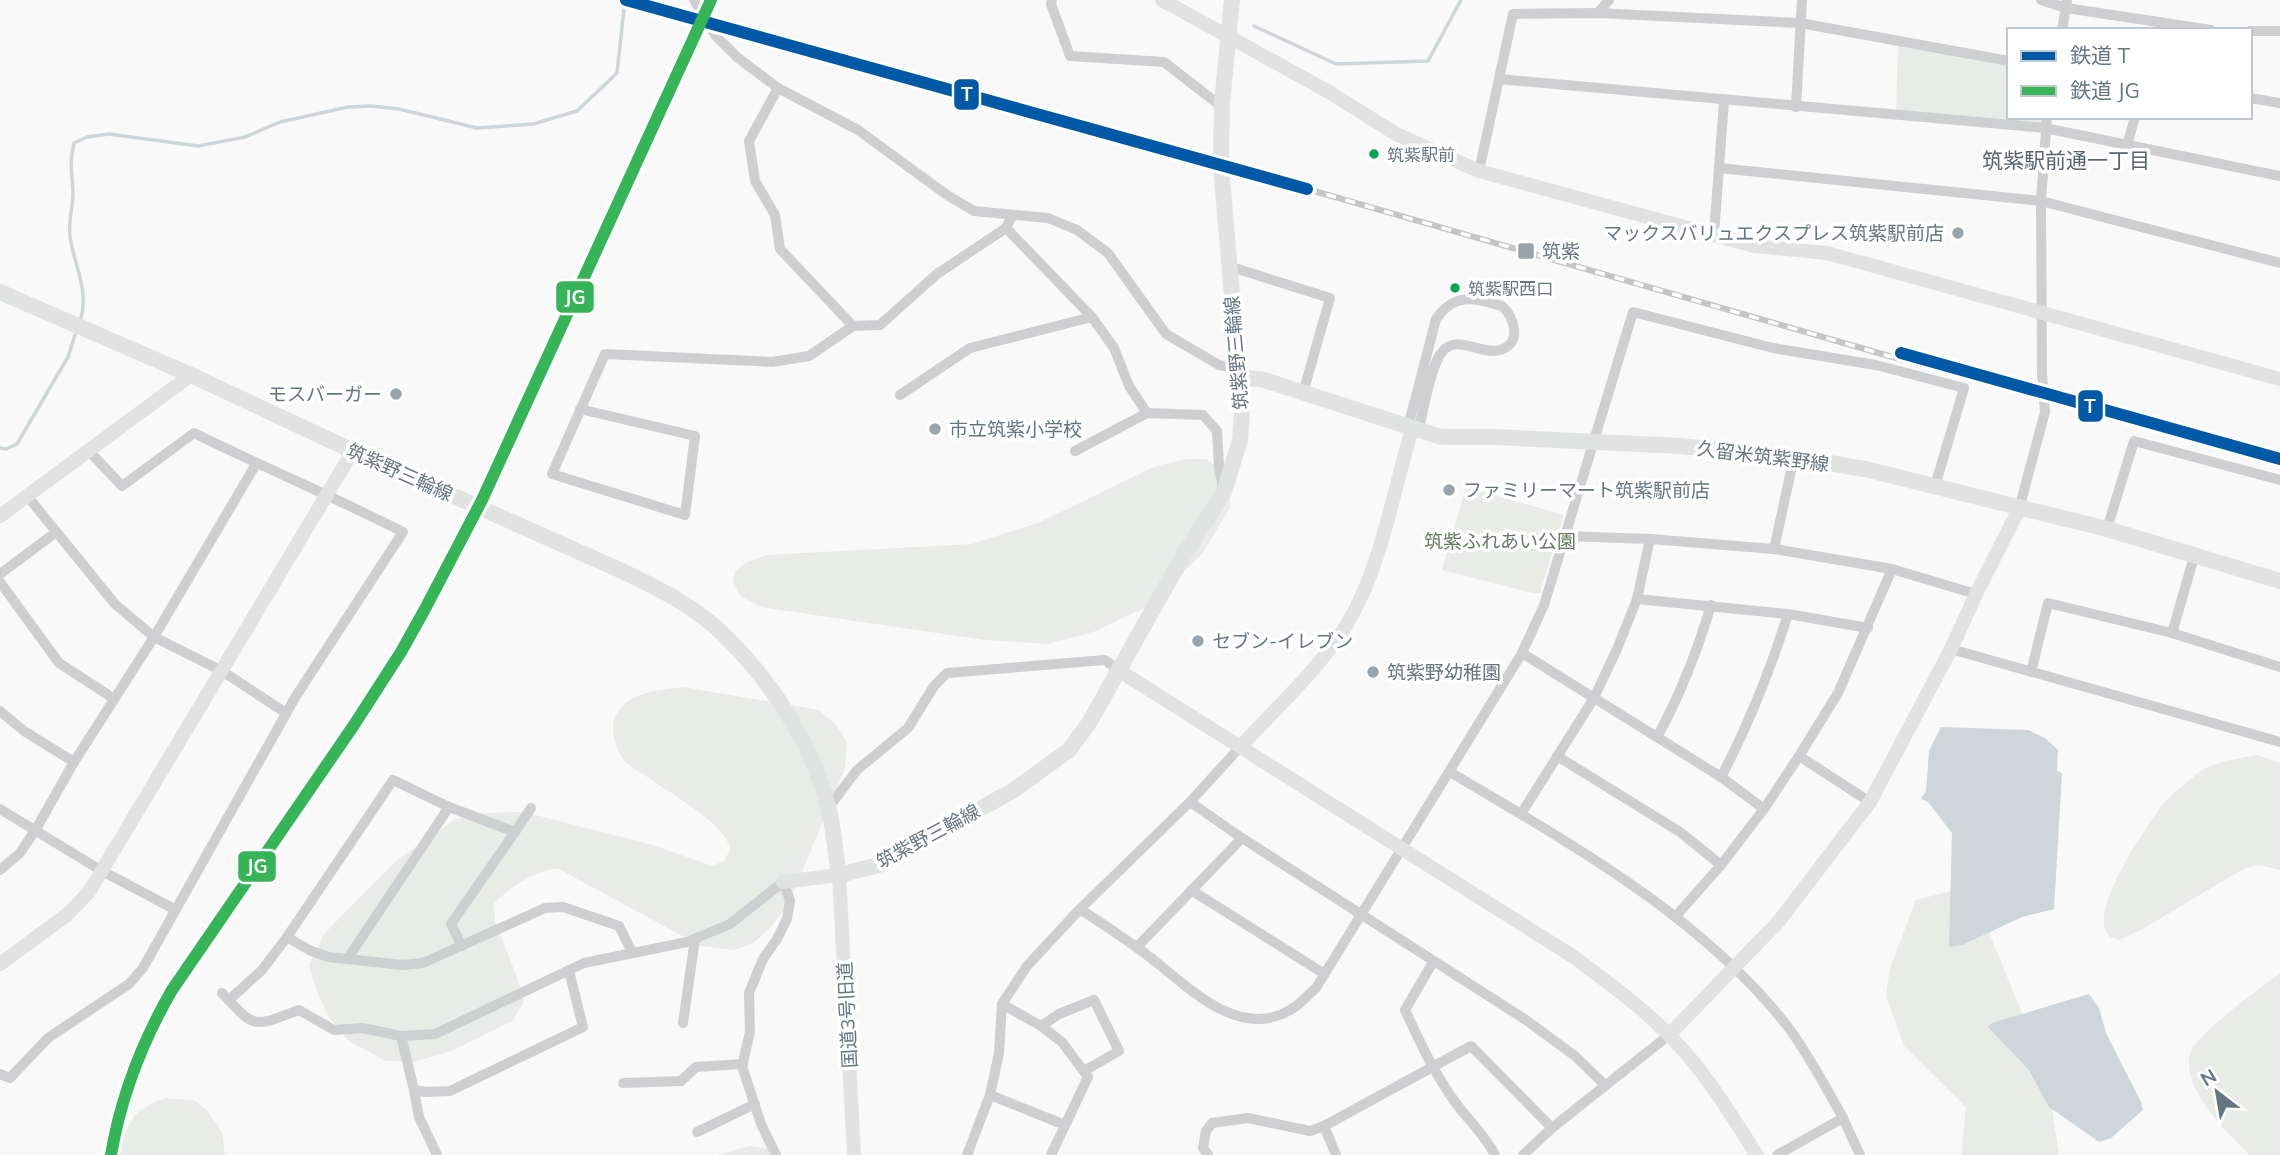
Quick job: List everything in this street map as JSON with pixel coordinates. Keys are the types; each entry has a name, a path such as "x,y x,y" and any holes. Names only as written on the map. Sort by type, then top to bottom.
{"main road":[{"name":"筑紫野三輪線","path":"0,292 191,374 353,451 622,571 662,590 696,613 726,636 789,717 816,769 829,807 839,875 879,865 1014,790 1069,750 1224,492 1240,440 1242,413 1221,166 1222,107 1232,0"},
{"name":"久留米筑紫野線","path":"1240,373 1441,437 1681,446 1794,457 1865,469 2106,529 2280,581"}],"street":[{"path":"694,0 715,35 737,58 778,88 858,130 947,195 974,211 1048,218 1077,230 1108,253 1166,334 1219,365 1240,373"},
{"path":"1052,0 1051,4 1070,56 1164,62 1222,107"},
{"path":"1162,0 1329,92 1396,134 1479,171 1754,246 1827,253 2280,379"},
{"path":"1598,13 1609,0"},
{"path":"1796,107 1802,0"},
{"path":"2041,0 2200,28"},
{"path":"2062,28 2066,4"},
{"path":"1479,171 1513,14 1598,13 1800,23 2007,61"},
{"path":"2252,31 2280,31"},
{"path":"1499,79 1796,107 2046,123 2127,145 2280,176"},
{"path":"778,88 749,141 755,181 775,215 780,249 853,326"},
{"path":"2252,98 2280,103"},
{"path":"1714,234 1724,101"},
{"path":"2127,145 2134,119"},
{"path":"1523,1155 1552,1128 1669,1035 1779,922 1870,802 1951,649 2019,509 2045,412 2041,314 2041,201 2046,123"},
{"path":"1719,168 2041,201 2280,263"},
{"path":"580,409 695,436 685,515 552,474 580,409 605,354 772,362 808,356 853,326 880,325 937,274 1006,228 1012,216"},
{"path":"1006,228 1092,317 1114,348 1129,386 1147,413"},
{"path":"1228,266 1330,298 1303,393"},
{"path":"967,1155 990,1095 999,1053 1002,1004 1027,966 1080,909 1190,802 1314,668 1346,625 1370,573 1413,429 1436,363 1450,345 1495,351 1507,347 1515,330 1502,306 1467,299 1449,304 1436,319 1413,429"},
{"path":"1080,909 1138,947 1209,1004 1229,1013 1255,1019 1282,1015 1302,1002 1316,988 1522,653 1544,605 1633,312 1773,348 1876,365 1964,388 1935,486"},
{"path":"900,395 971,348 1092,317"},
{"path":"0,516 191,374"},
{"path":"1074,451 1147,413 1203,415 1217,431 1224,492"},
{"path":"0,1074 10,1078 48,1038 129,984 143,968 286,713 402,532 328,494 256,464 194,433 122,486 89,451"},
{"path":"2106,529 2134,441 2280,480"},
{"path":"0,964 68,914 89,892 353,451"},
{"path":"1774,549 1794,457"},
{"path":"0,870 20,853 36,830 74,762 154,637 256,464"},
{"path":"28,497 115,604 154,637 222,671 286,713"},
{"path":"0,574 55,533"},
{"path":"1564,536 1650,539 1774,549 1892,569 1976,594"},
{"path":"1521,814 1594,698 1617,649 1637,599 1650,539"},
{"path":"2172,633 2194,557"},
{"path":"1676,916 1721,865 1764,809 1799,756 1838,693 1892,569"},
{"path":"0,582 59,663 113,698"},
{"path":"1637,599 1788,614 1868,628"},
{"path":"2031,672 2048,603 2172,633 2280,667"},
{"path":"1657,737 1677,701 1711,605"},
{"path":"1721,777 1765,684 1788,614"},
{"path":"1951,649 2280,742"},
{"path":"1522,653 1721,777 1764,809"},
{"path":"829,807 857,770 908,728 934,687 947,673 1105,660 1574,957 1628,997 1669,1035 1716,1093 1757,1155"},
{"path":"0,711 24,731 74,762"},
{"path":"1557,756 1679,832 1721,865"},
{"path":"1799,756 1870,802"},
{"path":"1450,772 1521,814 1676,916 1734,970 1788,1028 1843,1118 1860,1155"},
{"path":"514,832 449,807 393,780 262,970 225,997 247,1019 262,1024 299,1010 334,1030 362,1028 401,1036 435,1034 584,964 695,939 730,924 783,882 839,875"},
{"path":"1190,802 1536,1027 1575,1056 1605,1085"},
{"path":"348,958 449,807"},
{"path":"462,946 451,925 531,808"},
{"path":"0,809 102,871 176,910"},
{"path":"1138,947 1242,838"},
{"name":"国道3号旧道","path":"839,875 854,1155"},
{"path":"776,1155 755,1104 743,1064 750,1032 749,993 763,959 787,919 790,900 783,882"},
{"path":"1191,890 1323,973"},
{"path":"287,937 328,957 403,965 423,963 545,908 563,907 619,926 632,953"},
{"path":"682,1023 695,939"},
{"path":"1433,962 1405,1010 1432,1067 1456,1103 1490,1144 1495,1155"},
{"path":"414,1090 450,1091 583,1027 569,971"},
{"path":"1041,1026 1059,1014 1094,1000 1119,1051 1084,1071"},
{"path":"1002,1004 1062,1041 1088,1077 1051,1155"},
{"path":"401,1036 419,1117 437,1155"},
{"path":"1208,1155 1203,1148 1206,1131 1212,1123 1248,1118 1310,1131 1324,1126 1471,1046 1552,1128"},
{"path":"623,1083 681,1082 696,1066 743,1064"},
{"path":"990,1095 1065,1125"},
{"path":"697,1132 755,1104"},
{"path":"1777,1155 1843,1118"},
{"path":"1324,1126 1336,1155"}],"green space":[{"path":"1898,41 2007,61 2007,119 2047,119 2045,128 1896,116"},
{"path":"1187,459 1206,459 1222,471 1229,486 1230,508 1202,554 1146,607 1096,631 1048,644 985,640 761,607 740,596 733,581 735,572 745,563 767,555 972,544 1038,523 1156,466"},
{"name":"筑紫ふれあい公園","path":"1466,487 1564,515 1540,593 1442,570"},
{"path":"683,687 819,710 837,726 847,743 845,768 788,905 769,929 752,944 733,950 701,946 557,868 549,870 522,881 494,904 495,921 523,993 523,1004 512,1021 451,1051 414,1062 386,1061 349,1041 329,1018 309,965 324,934 397,860 454,820 478,813 524,812 653,845 712,866 724,861 731,848 725,837 693,808 629,765 619,751 614,735 614,720 626,703 643,694"},
{"path":"2258,755 2280,763 2280,870 2259,865 2245,868 2141,930 2119,940 2109,936 2104,925 2105,909 2111,891 2132,851 2165,803 2210,766"},
{"path":"1959,889 1982,915 2047,1075 2059,1155 1961,1155 1966,1107 1904,1046 1886,996 1890,968 1916,900"},
{"path":"2280,973 2280,1155 2250,1155 2218,1122 2198,1094 2189,1065 2191,1051 2218,1022"},
{"path":"167,1098 195,1101 207,1110 222,1132 225,1155 119,1155 133,1118 146,1107"},
{"path":"749,1146 773,1149 779,1155 717,1155"}],"shaded area":[{"path":"1941,727 2028,730 2045,738 2058,750 2057,771 2062,773 2054,909 2022,917 1962,945 1949,947 1952,833 1928,802 1921,799 1926,791 1929,751"},
{"path":"2089,994 2099,1008 2106,1033 2143,1110 2111,1138 2099,1142 2049,1107 2029,1070 1988,1027 1992,1023"}],"waterway":[{"path":"80,322 83,310 82,288 70,231 73,192 71,162 74,143 87,137 109,134 198,146 245,137 280,122 348,107 371,106 399,109 477,128 533,124 577,111 617,73 625,0"},
{"path":"1254,26 1336,64 1428,61 1461,0"},
{"path":"0,448 6,449 17,444 68,357 77,329"}],"railway":[{"path":"1307,189 1903,360"}],"rail line":[{"name":"T","path":"626,0 1307,189"},
{"name":"JG","path":"111,1155 134,1070 151,1029 172,990 401,652 482,500 711,0"},
{"name":"T","path":"1901,353 2280,459"}],"place":[{"name":"筑紫駅前","path":"1374,154"},
{"name":"マックスバリュエクスプレス筑紫駅前店","path":"1958,233"},
{"name":"筑紫","path":"1526,251"},
{"name":"筑紫駅西口","path":"1455,288"},
{"name":"モスバーガー","path":"396,394"},
{"name":"市立筑紫小学校","path":"935,429"},
{"name":"ファミリーマート筑紫駅前店","path":"1449,490"},
{"name":"セブン-イレブン","path":"1198,641"},
{"name":"筑紫野幼稚園","path":"1373,672"}],"district":[{"name":"筑紫駅前通一丁目","path":"2066,160"}]}
